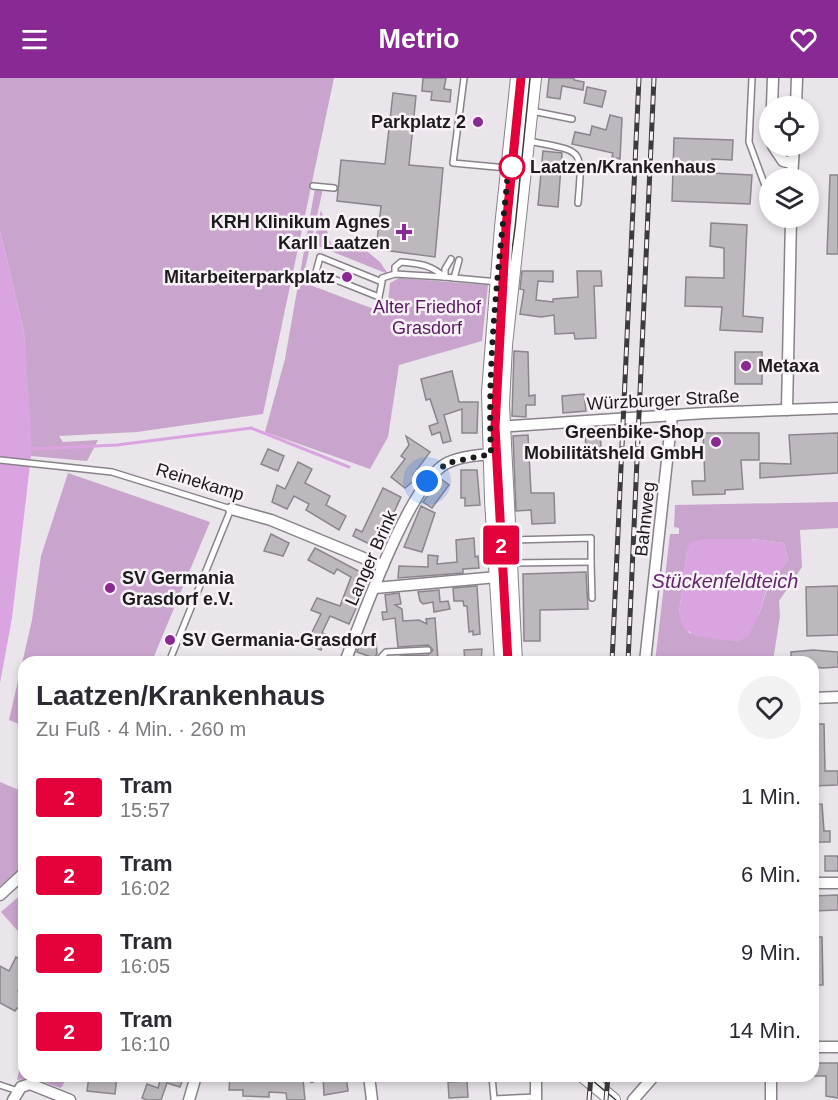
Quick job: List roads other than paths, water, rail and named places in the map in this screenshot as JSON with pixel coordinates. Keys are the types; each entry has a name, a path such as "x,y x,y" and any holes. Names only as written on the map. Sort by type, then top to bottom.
{"street":[{"path":"502,656 497,577 496,427 505,345 508,168 518,78"},
{"path":"505,283 528,140 534,78"},
{"path":"772,96 773,78"},
{"path":"796,96 797,78"},
{"path":"780,156 783,161 792,163"},
{"path":"792,168 793,156"},
{"path":"787,410 791,228"},
{"name":"Würzburger Straße","path":"496,427 672,415 838,408"},
{"name":"Bahnweg","path":"646,656 672,415"},
{"path":"496,454 507,540 515,656"},
{"name":"Langer Brink","path":"347,656 383,566 418,495 437,470 447,463 496,454"},
{"name":"Reinekamp","path":"231,509 271,520 383,566"},
{"path":"375,588 497,577"},
{"path":"819,698 838,697"},
{"path":"0,894 18,878"},
{"path":"819,884 838,883"},
{"path":"819,1047 838,1047"},
{"path":"189,1100 194,1082"},
{"path":"370,1082 372,1100"},
{"path":"536,1082 536,1098"},
{"path":"591,1082 613,1100"},
{"path":"633,1100 648,1082"},
{"path":"771,1082 771,1100"},
{"path":"16,1095 25,1084 30,1084 70,1100"}],"lane":[{"path":"464,78 453,163 508,168"},
{"path":"752,78 749,142 759,169"},
{"path":"531,110 572,119"},
{"path":"528,140 569,149 578,155 581,169 578,203"},
{"path":"314,186 334,188"},
{"path":"382,282 320,257 316,272 379,297 382,282 382,278 395,274 505,283"},
{"path":"444,277 445,268 451,259"},
{"path":"454,278 459,260"},
{"path":"395,274 395,267 401,262 426,265 436,269 444,277"},
{"name":"Reinekamp","path":"0,460 112,472 231,509"},
{"path":"171,656 231,509"},
{"path":"507,540 591,538 592,598"},
{"path":"508,563 591,562"},
{"path":"383,656 386,652 428,650"},
{"path":"493,1082 494,1099 536,1098"},
{"path":"0,1085 16,1095"}],"water":[{"path":"0,231 24,332 31,456 12,618 0,683"},
{"name":"Stückenfeldteich","path":"705,539 751,539 784,543 788,560 768,584 759,614 748,637 738,641 695,636 683,627 679,613 687,551 690,542"}],"waterway":[{"path":"31,449 117,445 251,428 349,467"}],"tram line":[{"path":"505,245 521,78"},
{"name":"2","path":"508,656 495,427 506,227 521,78"},
{"path":"508,656 495,427 499,344 515,228 530,78"},
{"path":"594,1082 616,1100"}],"railway":[{"path":"612,656 639,78"},
{"path":"628,656 654,78"},
{"path":"589,1100 590,1082"},
{"path":"606,1100 608,1082"}],"place":[{"name":"Parkplatz 2","path":"478,122"},
{"name":"Laatzen/Krankenhaus","path":"512,167"},
{"name":"KRH Klinikum Agnes Karll Laatzen","path":"404,232"},
{"name":"Mitarbeiterparkplatz","path":"347,277"},
{"name":"Metaxa","path":"746,366"},
{"name":"Greenbike-Shop Mobilitätsheld GmbH","path":"716,442"},
{"name":"SV Germania Grasdorf e.V.","path":"110,588"},
{"name":"SV Germania-Grasdorf","path":"170,640"}],"park label":[{"name":"Alter Friedhof Grasdorf","path":"427,317"}]}
